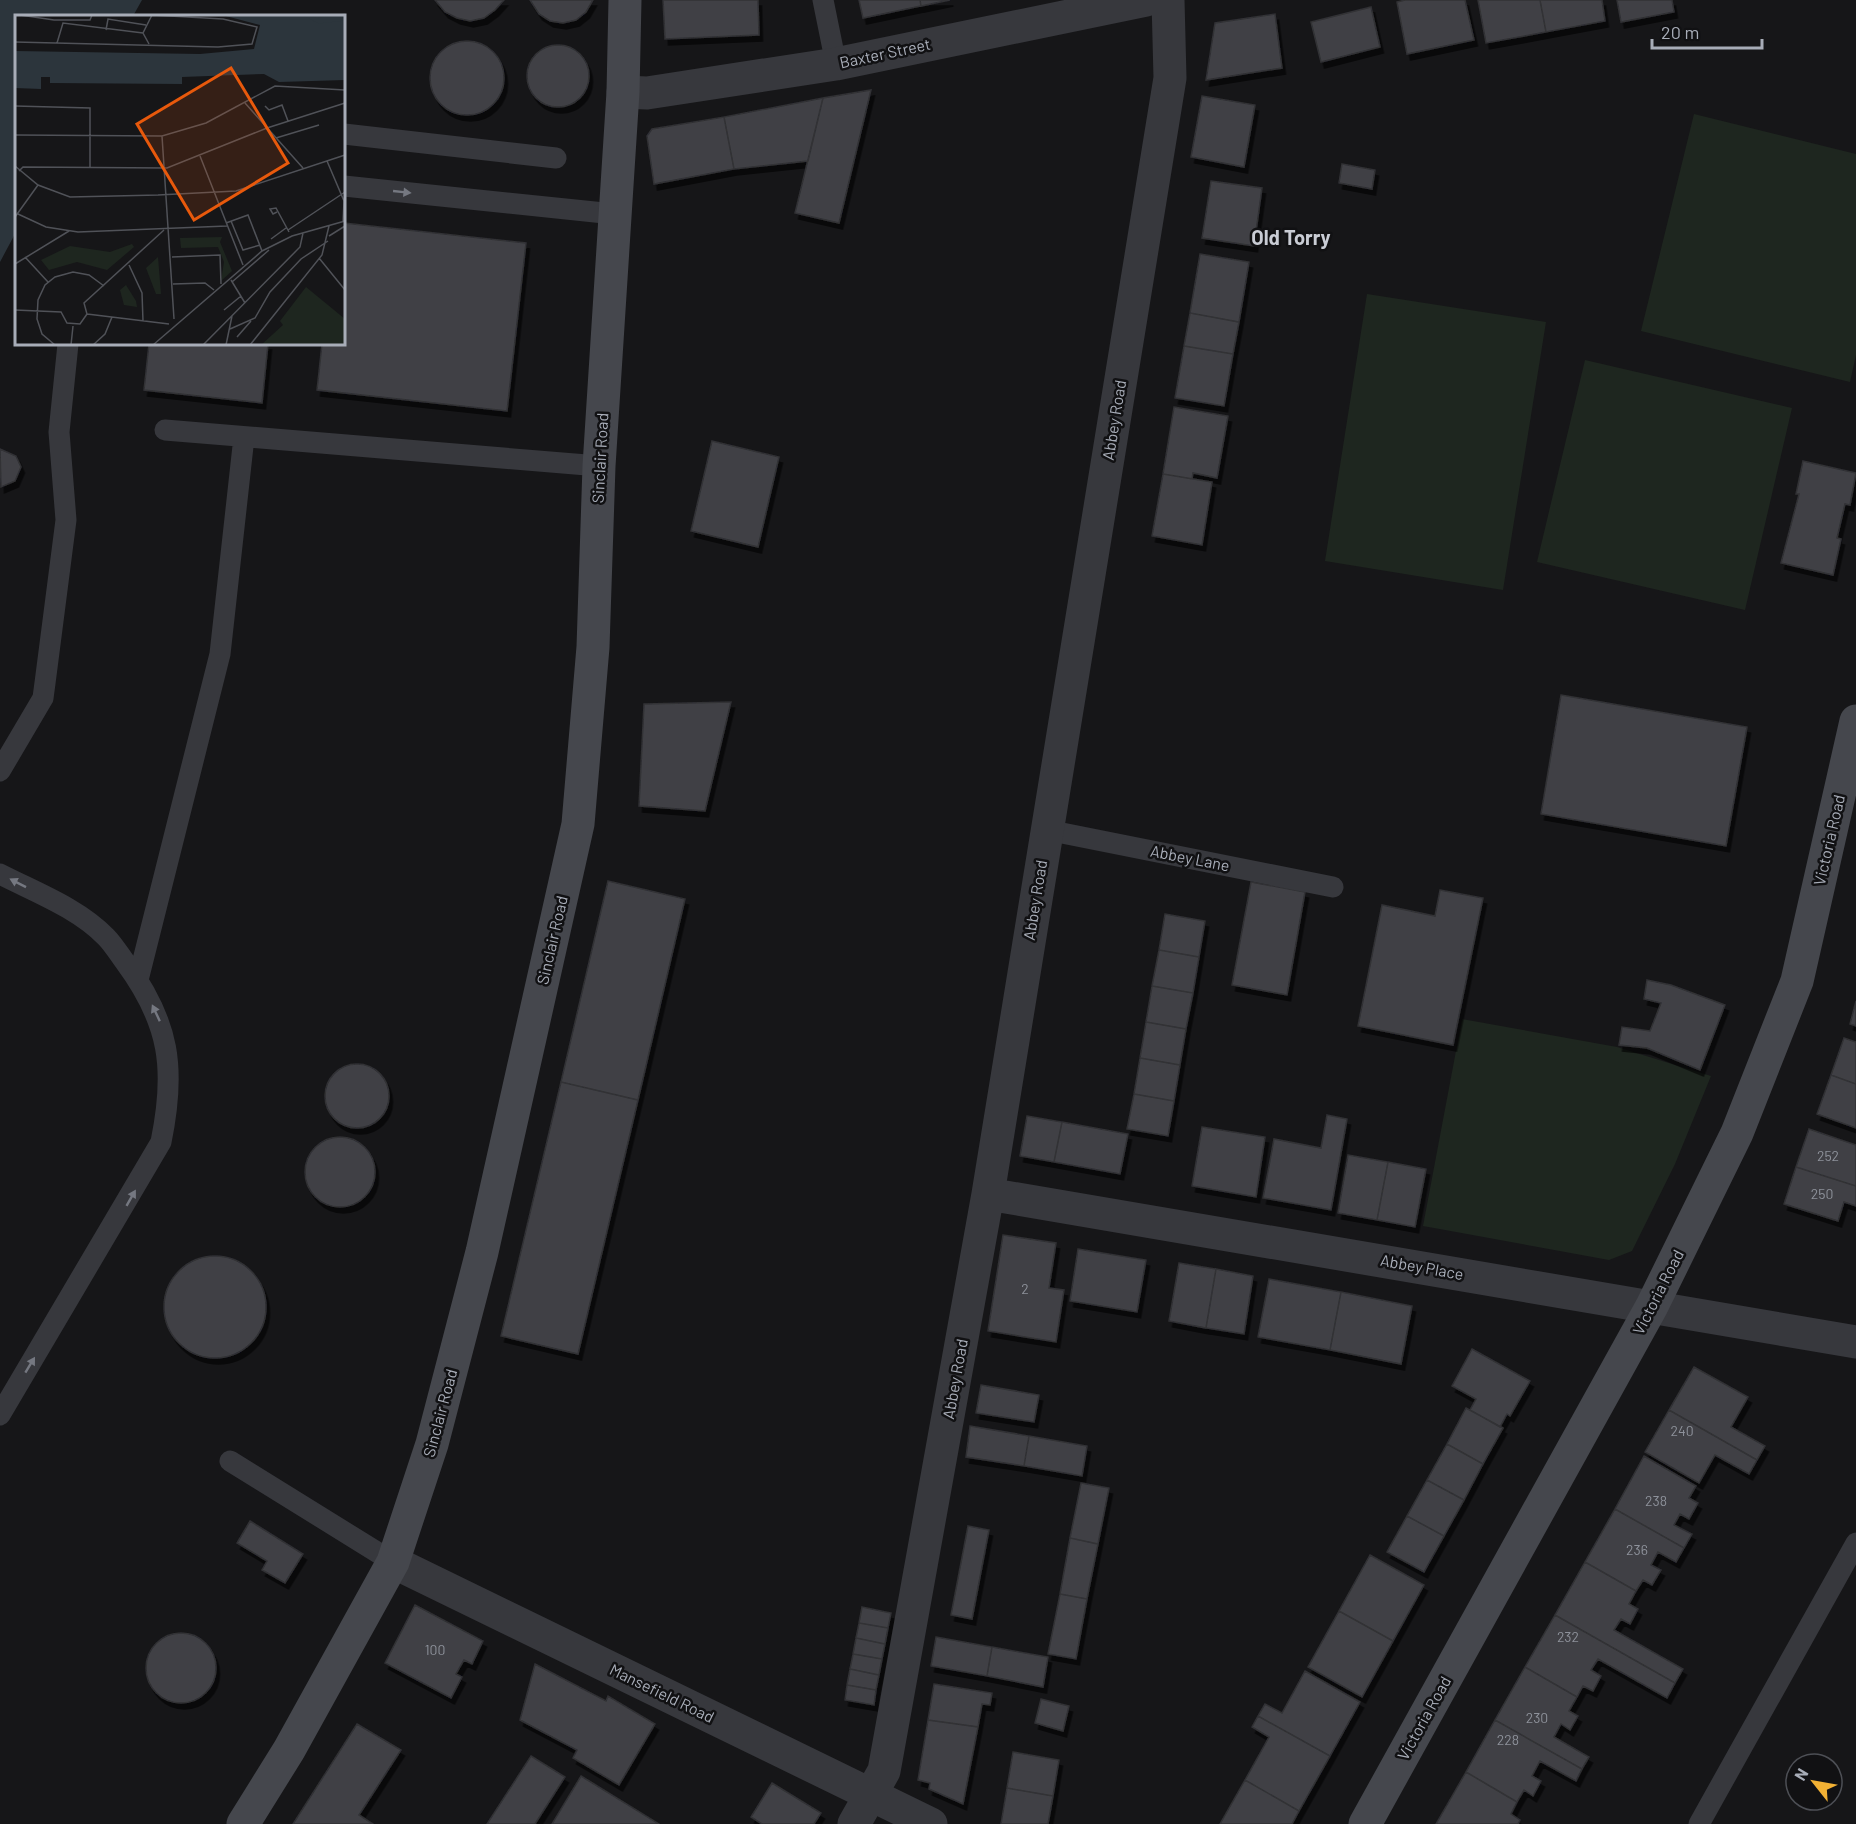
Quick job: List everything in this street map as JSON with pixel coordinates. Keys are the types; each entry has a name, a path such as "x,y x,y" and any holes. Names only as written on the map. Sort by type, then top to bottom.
{"street":[{"name":"Sinclair Road","path":"243,1824 289,1750 393,1562 432,1444 482,1252 578,824 593,647 599,466 622,92 625,0"},
{"name":"Baxter Street","path":"622,92 647,93 836,64 1146,0"},
{"name":"Abbey Road","path":"854,1824 884,1770 988,1194 1170,78 1168,0"},
{"name":"Victoria Road","path":"1365,1824 1652,1306 1737,1133 1797,981 1856,721"},
{"name":"Abbey Place","path":"988,1194 1856,1342"},
{"name":"Mansefield Road","path":"393,1562 931,1824"}],"lane":[{"path":"823,0 836,64"},
{"path":"345,134 556,158"},
{"path":"345,186 614,214"},
{"path":"0,771 43,698 66,520 59,432 68,345"},
{"path":"165,430 599,466"},
{"path":"138,980 220,654 244,436"},
{"name":"Abbey Lane","path":"1047,830 1333,887"},
{"path":"0,874 71,911 106,936 138,980 159,1017 168,1062 168,1110 162,1143 0,1414"},
{"path":"230,1461 393,1562"},
{"path":"1699,1824 1856,1543"}],"shaded area":[{"path":"0,0 142,0 134,15 15,15 15,234 0,262"},
{"path":"1694,114 1856,154 1856,355 1850,382 1641,331"},
{"path":"1367,294 1546,322 1503,590 1325,561"},
{"path":"1585,360 1792,408 1745,610 1537,562"},
{"path":"1462,1019 1617,1047 1711,1076 1675,1164 1632,1251 1609,1260 1423,1226"}],"building":[{"path":"435,0 504,0 484,18 470,21 445,12"},
{"path":"530,0 593,0 586,12 576,20 563,23 550,21 539,14"},
{"path":"663,0 758,0 759,35 665,39"},
{"path":"859,0 920,0 921,6 863,18"},
{"path":"920,0 950,0 921,6"},
{"path":"1465,0 1474,40 1407,54 1397,2"},
{"path":"1478,0 1540,0 1546,32 1486,43"},
{"path":"1540,0 1602,0 1605,21 1546,32"},
{"path":"1617,0 1672,0 1674,12 1621,22"},
{"path":"1371,7 1380,47 1321,62 1311,22"},
{"path":"1275,14 1282,68 1206,80 1215,23"},
{"path":"467,41 481,44 493,52 501,64 504,78 501,92 493,104 481,112 467,115 453,112 441,104 433,92 430,78 433,64 441,52 453,44"},
{"path":"552,45 564,45 580,54 587,64 589,76 587,88 580,98 564,107 552,107 541,102 532,93 527,82 527,70 532,59 541,50"},
{"path":"871,90 839,223 795,213 823,98"},
{"path":"1202,96 1255,105 1244,167 1191,157"},
{"path":"823,98 808,161 734,169 724,117"},
{"path":"724,117 734,169 654,184 647,136 652,129"},
{"path":"1342,164 1375,170 1372,189 1339,183"},
{"path":"1211,181 1262,188 1254,246 1202,238"},
{"path":"345,223 526,243 507,411 317,390 322,345 345,345"},
{"path":"1200,254 1249,262 1239,322 1190,313"},
{"path":"1190,313 1239,322 1233,354 1184,346"},
{"path":"149,345 268,345 262,403 144,390"},
{"path":"1184,346 1233,354 1224,406 1175,398"},
{"path":"1174,407 1228,416 1217,478 1193,473 1192,479 1163,474"},
{"path":"712,441 779,457 758,547 691,531"},
{"path":"0,449 16,456 21,467 15,481 1,487"},
{"path":"1803,461 1856,473 1850,505 1845,504 1837,538 1841,539 1833,575 1781,563 1799,494 1796,494"},
{"path":"1163,474 1212,482 1202,545 1152,536"},
{"path":"1561,695 1747,727 1726,846 1541,814"},
{"path":"731,702 705,811 639,806 644,704"},
{"path":"608,881 685,899 638,1100 561,1082"},
{"path":"1251,882 1305,892 1287,995 1232,985"},
{"path":"1440,890 1483,898 1453,1045 1358,1026 1382,905 1435,916"},
{"path":"1165,914 1205,921 1199,957 1159,950"},
{"path":"1159,950 1199,957 1193,993 1152,986"},
{"path":"1647,980 1671,985 1725,1005 1700,1070 1647,1048 1619,1045 1622,1027 1650,1031 1661,1003 1644,999"},
{"path":"1152,986 1193,993 1186,1029 1146,1022"},
{"path":"1856,1001 1856,1026 1850,1024"},
{"path":"1146,1022 1186,1029 1180,1065 1140,1058"},
{"path":"1844,1038 1856,1042 1856,1084 1831,1075"},
{"path":"1140,1058 1180,1065 1174,1101 1134,1094"},
{"path":"351,1064 363,1064 380,1073 387,1084 389,1096 387,1108 380,1119 363,1128 351,1128 339,1123 330,1114 325,1102 325,1090 330,1078 339,1069"},
{"path":"1831,1075 1856,1084 1856,1128 1817,1114"},
{"path":"561,1082 638,1100 578,1354 501,1336"},
{"path":"1134,1094 1174,1101 1168,1136 1127,1129"},
{"path":"1327,1115 1347,1119 1331,1210 1263,1198 1274,1139 1321,1148"},
{"path":"1027,1116 1062,1122 1054,1162 1020,1156"},
{"path":"1062,1122 1128,1134 1120,1174 1054,1162"},
{"path":"1202,1127 1265,1137 1256,1197 1192,1186"},
{"path":"1809,1129 1856,1145 1856,1186 1796,1167"},
{"path":"340,1137 359,1143 369,1153 375,1172 369,1191 359,1201 340,1207 321,1201 311,1191 305,1172 311,1153 321,1143"},
{"path":"1348,1155 1388,1162 1377,1220 1338,1213"},
{"path":"1388,1162 1426,1169 1415,1227 1377,1220"},
{"path":"1796,1167 1856,1186 1856,1206 1844,1202 1838,1221 1784,1204"},
{"path":"1003,1235 1056,1243 1049,1288 1064,1290 1056,1342 988,1331"},
{"path":"1078,1249 1146,1260 1137,1312 1070,1301"},
{"path":"215,1256 234,1260 251,1271 262,1288 266,1307 262,1326 251,1343 234,1354 215,1358 196,1354 179,1343 168,1326 164,1307 168,1288 179,1271 196,1260"},
{"path":"1179,1263 1216,1269 1206,1328 1169,1321"},
{"path":"1216,1269 1253,1276 1244,1334 1206,1328"},
{"path":"1269,1279 1341,1292 1330,1350 1258,1337"},
{"path":"1341,1292 1412,1306 1401,1364 1330,1350"},
{"path":"1472,1349 1530,1381 1510,1416 1507,1414 1500,1427 1470,1410 1476,1399 1452,1386"},
{"path":"1694,1367 1748,1397 1731,1427 1765,1446 1757,1460 1669,1410"},
{"path":"981,1385 1039,1395 1034,1422 976,1413"},
{"path":"1466,1408 1503,1428 1483,1464 1447,1444"},
{"path":"1669,1410 1757,1460 1749,1474 1715,1455 1699,1483 1645,1452"},
{"path":"970,1426 1029,1436 1024,1466 966,1457"},
{"path":"1029,1436 1087,1446 1082,1476 1024,1466"},
{"path":"1447,1444 1483,1464 1464,1500 1427,1480"},
{"path":"1644,1456 1696,1486 1689,1498 1698,1503 1689,1519 1680,1514 1674,1525 1692,1534 1684,1548 1615,1509"},
{"path":"1427,1480 1464,1500 1444,1536 1407,1516"},
{"path":"1081,1483 1109,1488 1098,1544 1070,1538"},
{"path":"1615,1509 1684,1548 1676,1562 1658,1552 1651,1565 1661,1570 1652,1585 1643,1580 1636,1591 1585,1562"},
{"path":"1407,1516 1444,1536 1424,1572 1387,1552"},
{"path":"250,1521 303,1554 285,1583 262,1570 267,1561 237,1543"},
{"path":"968,1526 989,1530 972,1619 951,1615"},
{"path":"1070,1538 1098,1544 1087,1599 1060,1594"},
{"path":"1370,1555 1424,1585 1393,1641 1339,1611"},
{"path":"1585,1562 1636,1591 1629,1604 1638,1609 1630,1624 1621,1619 1614,1630 1683,1669 1675,1683 1555,1615"},
{"path":"1060,1594 1087,1599 1076,1659 1048,1654"},
{"path":"415,1605 483,1641 472,1664 464,1660 456,1674 462,1677 451,1698 385,1663"},
{"path":"862,1607 891,1613 888,1628 859,1623"},
{"path":"1339,1611 1393,1641 1362,1697 1308,1667"},
{"path":"1555,1615 1675,1683 1667,1698 1598,1659 1591,1670 1601,1676 1593,1691 1583,1686 1577,1697 1525,1667"},
{"path":"859,1623 888,1628 885,1644 856,1638"},
{"path":"174,1633 188,1633 201,1639 210,1648 216,1661 214,1681 206,1693 188,1703 174,1703 161,1697 152,1688 146,1675 146,1661 152,1648 161,1639"},
{"path":"936,1637 992,1647 987,1676 931,1666"},
{"path":"856,1638 885,1644 882,1659 853,1654"},
{"path":"992,1647 1048,1657 1043,1687 987,1676"},
{"path":"853,1654 882,1659 879,1675 850,1669"},
{"path":"535,1664 606,1701 608,1696 655,1724 619,1785 573,1758 577,1750 520,1720"},
{"path":"1525,1667 1577,1697 1569,1711 1578,1716 1570,1730 1561,1724 1554,1737 1589,1757 1582,1769 1495,1720"},
{"path":"850,1669 879,1675 876,1690 847,1685"},
{"path":"1305,1671 1360,1702 1330,1756 1258,1716 1265,1704 1282,1713"},
{"path":"934,1684 992,1693 990,1705 982,1704 978,1727 928,1720"},
{"path":"847,1685 876,1690 874,1705 845,1700"},
{"path":"1041,1699 1069,1706 1063,1731 1035,1723"},
{"path":"1258,1716 1330,1756 1299,1811 1245,1780 1269,1737 1252,1727"},
{"path":"928,1720 978,1727 963,1804 929,1789 930,1783 918,1780"},
{"path":"1495,1720 1582,1769 1576,1781 1540,1761 1532,1776 1541,1781 1533,1796 1524,1790 1517,1802 1466,1772"},
{"path":"357,1724 401,1750 359,1815 373,1824 293,1824"},
{"path":"1013,1752 1059,1760 1053,1796 1007,1788"},
{"path":"531,1756 565,1777 535,1824 487,1824"},
{"path":"1466,1772 1517,1802 1511,1814 1520,1820 1518,1824 1436,1824"},
{"path":"581,1776 659,1824 552,1824"},
{"path":"1245,1780 1299,1811 1292,1824 1220,1824"},
{"path":"772,1783 821,1813 814,1824 762,1824 751,1817"},
{"path":"1007,1788 1053,1796 1048,1824 1001,1824"}],"district":[{"name":"Old Torry","path":"1291,238"}]}
